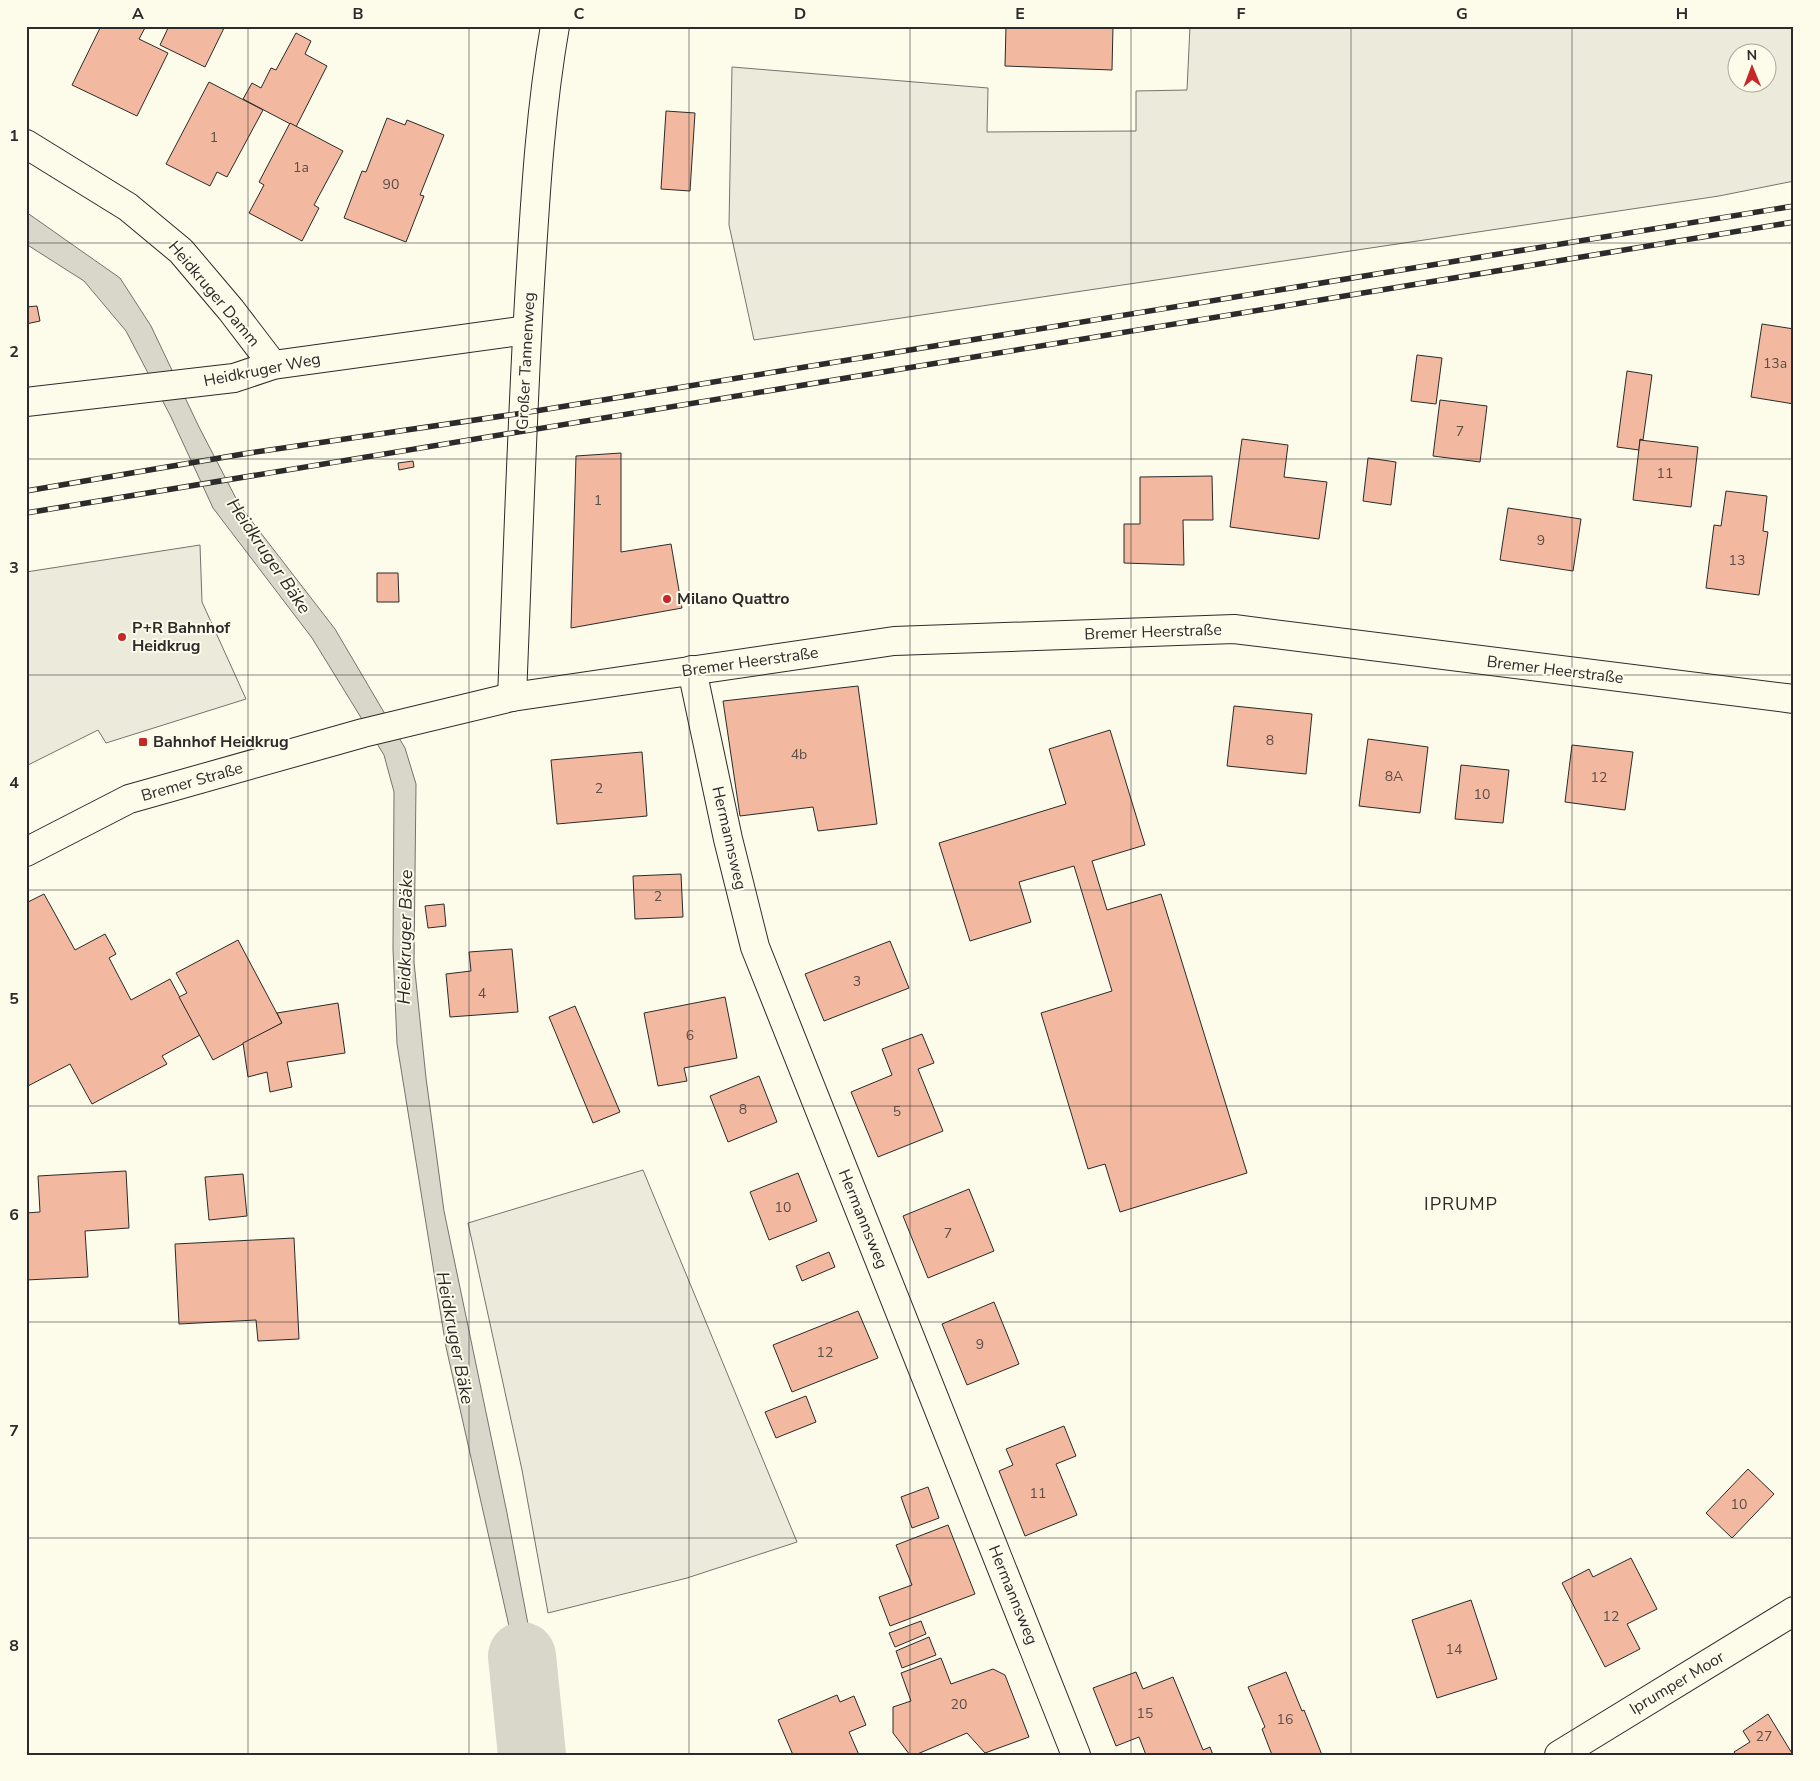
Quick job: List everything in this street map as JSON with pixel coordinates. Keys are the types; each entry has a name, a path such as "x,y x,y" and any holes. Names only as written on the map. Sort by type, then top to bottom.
{"street":[{"name":"Großer Tannenweg","path":"512,697 527,330 536,176 548,64 555,26"},
{"name":"Heidkruger Damm","path":"26,144 128,207 181,251 231,310 273,365"},
{"name":"Heidkruger Weg","path":"26,402 234,378 273,365 527,330"},
{"name":"Bremer Heerstraße","path":"512,697 894,642 1234,629 1794,699"},
{"name":"Hermannsweg","path":"692,670 728,839 755,947 1076,1755"},
{"name":"Bremer Straße","path":"26,852 129,799 363,733 512,697"},
{"name":"Iprumper Moor","path":"1559,1755 1794,1611"}],"shaded area":[{"path":"1190,26 1794,26 1794,181 1719,196 754,340 729,225 732,67 988,88 987,132 1136,131 1136,91 1187,90"},
{"name":"P+R Bahnhof Heidkrug","path":"200,545 202,602 246,699 106,743 98,730 26,766 26,572"},
{"path":"643,1170 797,1542 687,1578 548,1613 522,1470 468,1223"}],"water":[{"path":"26,212 120,278 151,326 199,427 240,506 335,629 405,748 416,784 414,962 426,1078 444,1211 507,1513 528,1624 531,1748 509,1626 446,1347 397,1044 393,949 394,792 384,755 312,638 213,508 171,417 126,331 84,281 26,244"}],"building":[{"path":"101,26 146,26 139,39 168,53 137,116 72,85"},
{"path":"169,26 225,26 205,67 160,45"},
{"path":"1006,26 1113,26 1112,70 1005,66"},
{"path":"296,33 311,41 305,54 327,66 296,127 243,99 252,83 261,88 271,68 276,70"},
{"path":"209,82 263,110 227,177 217,172 210,186 166,164"},
{"path":"666,111 695,113 690,191 661,189"},
{"path":"387,118 405,125 407,120 444,135 420,195 424,196 406,242 344,218 362,171 366,172"},
{"path":"290,123 343,151 314,205 319,208 302,241 249,213 264,185 259,182"},
{"path":"37,306 40,321 26,324 26,307"},
{"path":"1762,324 1794,329 1794,404 1751,397"},
{"path":"1417,355 1442,358 1436,404 1411,401"},
{"path":"1627,371 1652,375 1643,440 1640,439 1639,450 1617,447"},
{"path":"1440,400 1487,406 1480,462 1433,456"},
{"path":"1242,439 1288,445 1284,477 1327,482 1319,539 1230,527"},
{"path":"1640,440 1698,447 1691,507 1633,500"},
{"path":"621,453 621,552 671,544 682,608 571,628 576,456"},
{"path":"1368,458 1396,462 1391,505 1363,501"},
{"path":"413,461 414,467 399,470 398,463"},
{"path":"1212,476 1213,520 1183,520 1184,565 1124,563 1124,524 1140,524 1140,477"},
{"path":"1726,491 1767,496 1763,531 1768,532 1759,595 1706,588 1714,525 1721,526"},
{"path":"1508,508 1581,519 1573,571 1500,560"},
{"path":"377,573 398,573 399,602 377,602"},
{"path":"858,686 877,824 818,831 813,807 740,816 723,701"},
{"path":"1234,706 1312,714 1306,774 1227,766"},
{"path":"1110,730 1145,845 1092,861 1107,910 1161,894 1247,1173 1120,1212 1105,1164 1088,1169 1041,1013 1112,991 1074,866 1019,882 1031,922 970,941 939,843 1066,804 1049,749"},
{"path":"1368,739 1428,747 1420,813 1359,806"},
{"path":"1572,745 1633,752 1625,810 1565,802"},
{"path":"642,752 647,816 557,824 551,760"},
{"path":"1461,765 1509,770 1503,823 1455,819"},
{"path":"681,874 683,917 635,919 633,876"},
{"path":"44,894 75,950 105,934 116,954 109,958 131,1000 170,979 200,1035 162,1056 167,1064 92,1104 70,1064 26,1087 26,903"},
{"path":"444,904 446,926 428,928 425,906"},
{"path":"238,940 282,1023 213,1060 179,997 187,993 176,973"},
{"path":"890,941 909,988 824,1021 805,974"},
{"path":"512,949 518,1012 450,1017 446,974 471,971 469,952"},
{"path":"725,997 737,1058 684,1068 687,1081 658,1086 644,1013"},
{"path":"338,1003 345,1053 287,1062 292,1087 270,1092 267,1072 248,1077 243,1043 282,1023 277,1013"},
{"path":"575,1006 620,1112 593,1123 549,1017"},
{"path":"922,1034 934,1063 918,1069 943,1131 878,1157 851,1092 892,1075 882,1049"},
{"path":"759,1076 777,1122 728,1142 710,1096"},
{"path":"126,1171 129,1228 85,1231 88,1277 26,1280 26,1213 40,1212 38,1176"},
{"path":"798,1173 817,1221 769,1240 750,1192"},
{"path":"243,1174 247,1216 209,1220 205,1177"},
{"path":"969,1189 994,1251 928,1278 903,1216"},
{"path":"294,1238 299,1339 258,1341 256,1320 179,1324 175,1244"},
{"path":"829,1252 835,1267 802,1281 796,1266"},
{"path":"994,1302 1019,1364 967,1385 942,1324"},
{"path":"858,1311 878,1358 792,1392 773,1345"},
{"path":"806,1396 816,1422 776,1438 765,1412"},
{"path":"1064,1426 1076,1456 1056,1464 1077,1515 1025,1536 999,1471 1013,1465 1006,1449"},
{"path":"1748,1469 1774,1494 1732,1538 1706,1513"},
{"path":"928,1487 939,1518 912,1528 901,1497"},
{"path":"948,1525 975,1594 890,1626 879,1597 912,1585 896,1545"},
{"path":"1631,1558 1657,1609 1627,1624 1640,1649 1605,1667 1562,1583 1589,1569 1593,1577"},
{"path":"1471,1600 1497,1679 1437,1698 1412,1620"},
{"path":"921,1621 926,1634 895,1647 889,1633"},
{"path":"929,1637 936,1655 902,1668 896,1651"},
{"path":"941,1658 951,1684 993,1669 1005,1675 1029,1737 985,1753 967,1733 915,1755 910,1755 893,1733 893,1707 911,1701 901,1673"},
{"path":"1136,1672 1143,1689 1173,1677 1203,1750 1210,1747 1213,1755 1146,1755 1139,1737 1116,1746 1093,1688"},
{"path":"1286,1672 1322,1755 1272,1755 1262,1729 1265,1727 1248,1687"},
{"path":"837,1695 840,1702 854,1696 866,1725 849,1732 859,1755 793,1755 778,1720"},
{"path":"1768,1714 1793,1755 1736,1755 1734,1752 1750,1742 1743,1731"}],"waterway":[{"name":"Heidkruger Bäke","path":"522,1656 532,1755"}],"railway":[{"path":"26,491 249,453 523,413 1794,206"},
{"path":"26,513 1794,222"}],"place":[{"name":"Milano Quattro","path":"667,599"},
{"name":"P+R Bahnhof Heidkrug","path":"122,637"},
{"name":"Bahnhof Heidkrug","path":"143,742"}],"district":[{"name":"IPRUMP","path":"1461,1204"}]}
